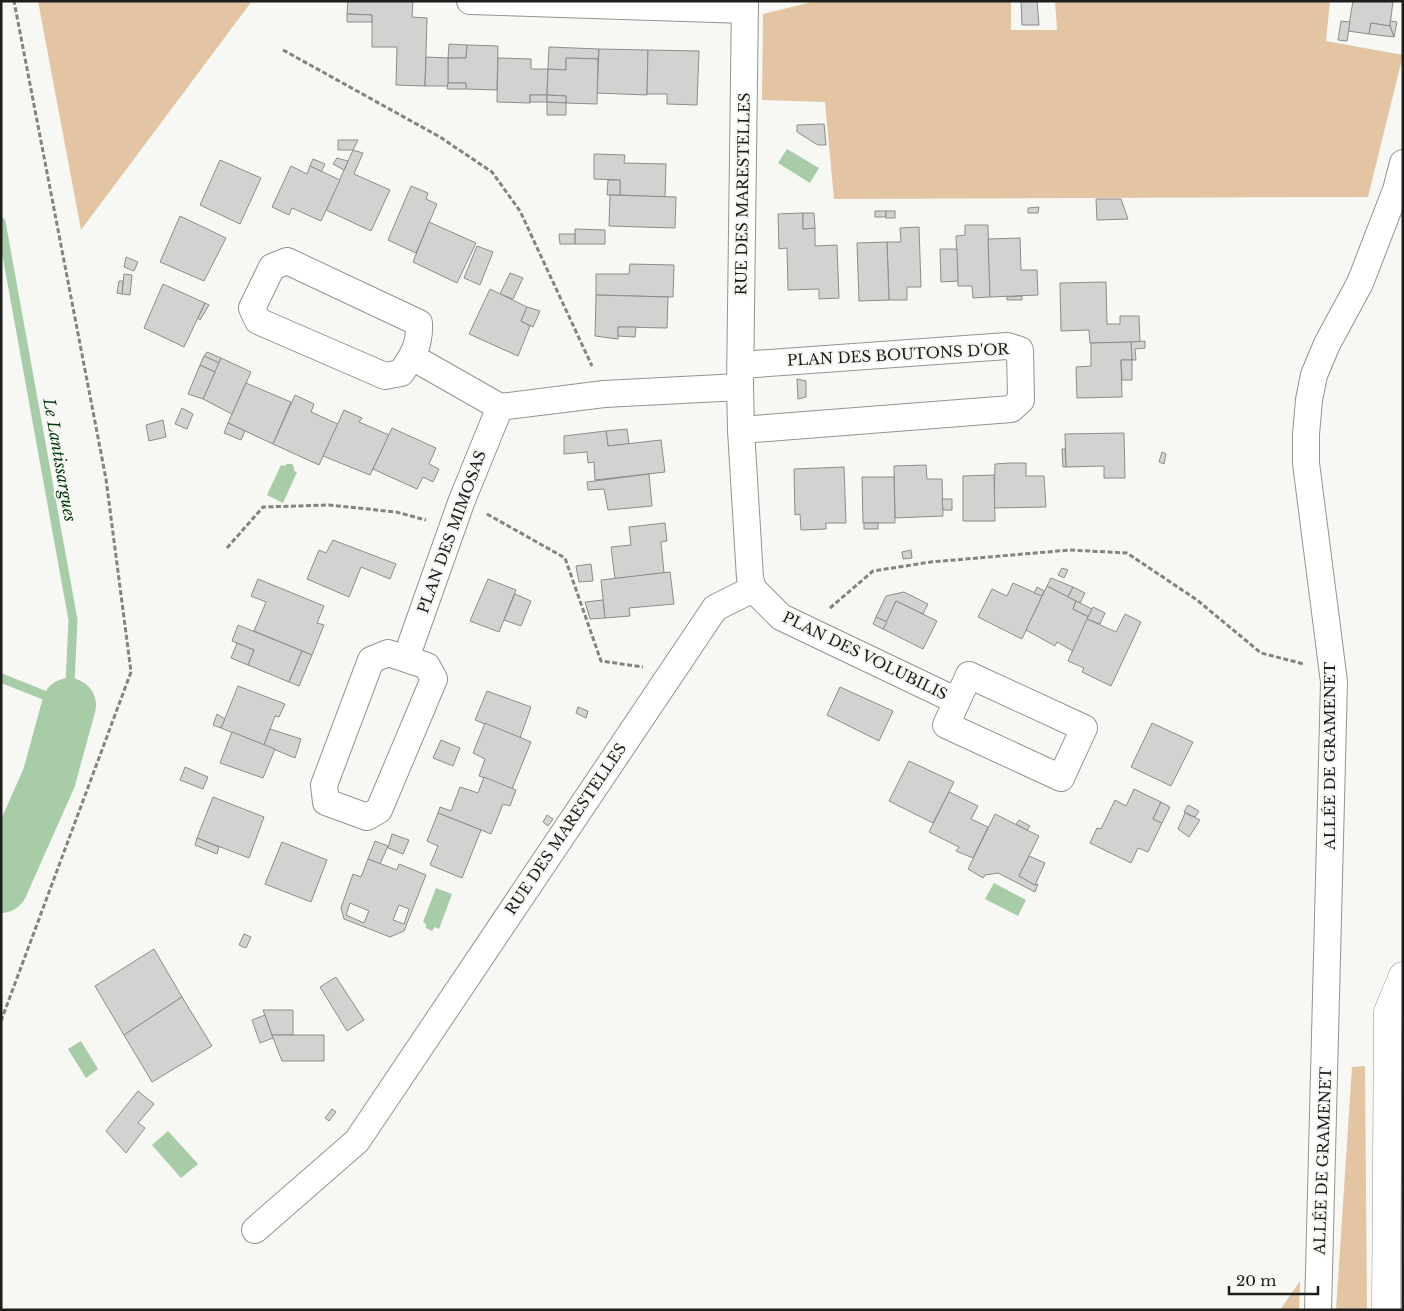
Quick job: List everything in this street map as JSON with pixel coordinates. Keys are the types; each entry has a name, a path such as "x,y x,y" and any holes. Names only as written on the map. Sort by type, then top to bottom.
{"main road":[{"path":"1386,1310 1388,1012 1403,976"}],"street":[{"path":"470,1 745,6"},
{"name":"RUE DES MARESTELLES","path":"255,1230 357,1141 715,608 753,589 750,578 741,430 740,376 745,6"},
{"name":"ALLÉE DE GRAMENET","path":"1318,1310 1334,682 1306,463 1306,434 1309,400 1314,375 1327,344 1360,283 1396,190 1403,163"},
{"path":"287,261 419,323 419,338 412,357 401,373 385,376 258,321 252,308 272,267 287,261"},
{"name":"PLAN DES BOUTONS D'OR","path":"740,376 1007,346 1020,350 1021,400 1011,409 741,430"},
{"path":"412,357 500,407 740,376"},
{"name":"PLAN DES MIMOSAS","path":"406,658 462,500 500,407"},
{"name":"PLAN DES VOLUBILIS","path":"753,589 780,617 957,701"},
{"path":"388,653 406,658 427,666 434,679 379,810 367,818 326,802 324,785 371,660 388,653"},
{"name":"PLAN DES VOLUBILIS","path":"969,675 1084,728 1060,778 946,725 957,701 969,675"}],"path":[{"path":"1,1021 131,672 106,479 14,1"},
{"path":"283,50 440,137 492,172 520,211 582,342 604,394"},
{"path":"462,500 565,558 601,661 641,666 668,678"},
{"path":"227,548 263,508 329,505 396,512 453,527"},
{"path":"806,628 873,571 931,562 1070,550 1127,553 1197,600 1261,653 1311,666 1334,682"}],"shaded area":[{"path":"38,1 252,1 81,230"},
{"path":"816,1 1011,1 1011,30 1057,30 1055,1 1330,1 1326,41 1403,55 1368,197 834,199 825,102 762,100 763,14"},
{"path":"787,149 819,168 810,183 778,163"},
{"path":"292,464 294,471 297,472 283,503 267,495 281,465"},
{"path":"994,883 1026,900 1018,916 985,899"},
{"path":"436,888 452,894 439,929 435,927 432,931 426,928 426,924 423,922"},
{"path":"81,1041 98,1069 86,1078 68,1049"},
{"path":"1365,1066 1367,1310 1336,1310 1352,1067"},
{"path":"168,1131 198,1164 181,1178 152,1145"},
{"path":"1300,1281 1299,1310 1280,1310"}],"building":[{"path":"348,1 413,1 412,17 427,18 425,86 396,85 397,47 372,47 372,15 347,14"},
{"path":"1021,1 1037,1 1039,25 1022,25"},
{"path":"1353,1 1393,1 1390,26 1371,23 1369,34 1348,31"},
{"path":"347,14 372,15 372,22 347,22"},
{"path":"1341,21 1350,22 1347,41 1338,40"},
{"path":"1390,21 1397,22 1394,37 1390,26"},
{"path":"1371,23 1390,26 1394,37 1369,34"},
{"path":"449,44 467,45 466,58 448,58"},
{"path":"467,45 498,46 497,90 466,89 466,83 448,83 448,58 466,58"},
{"path":"549,47 599,49 598,59 566,58 566,70 548,69"},
{"path":"599,49 648,50 647,95 597,93"},
{"path":"648,50 699,51 697,105 667,104 667,94 647,94"},
{"path":"426,57 448,58 448,86 425,86"},
{"path":"498,58 531,59 531,69 548,69 547,95 530,95 530,103 497,102"},
{"path":"566,58 598,59 597,104 566,103 566,96 547,95 548,69 566,70"},
{"path":"448,83 466,83 466,89 447,89"},
{"path":"530,95 547,95 547,102 530,102"},
{"path":"547,95 566,96 566,103 547,102"},
{"path":"547,102 566,103 566,115 547,115"},
{"path":"824,124 826,145 818,145 797,132 797,125"},
{"path":"338,140 358,140 353,150 338,150"},
{"path":"353,150 363,153 354,174 390,190 371,231 326,210"},
{"path":"594,154 625,155 624,163 666,164 665,197 620,195 620,180 594,179"},
{"path":"337,158 348,161 344,170 333,164"},
{"path":"313,159 325,164 321,172 310,166"},
{"path":"220,160 261,178 240,224 200,205"},
{"path":"291,166 307,174 310,166 340,180 321,221 292,208 289,215 272,207"},
{"path":"608,180 620,180 620,195 607,195"},
{"path":"411,186 428,193 426,199 437,204 416,253 388,240"},
{"path":"610,195 676,197 675,228 609,226"},
{"path":"1096,199 1121,199 1128,219 1097,220"},
{"path":"1039,207 1038,213 1028,213 1028,208"},
{"path":"875,211 886,211 886,217 875,217"},
{"path":"886,211 895,211 895,218 886,218"},
{"path":"803,213 803,229 815,228 815,246 837,245 839,298 819,299 819,289 788,290 787,248 779,249 778,214"},
{"path":"803,213 814,213 815,228 803,229"},
{"path":"180,216 226,238 204,281 160,262"},
{"path":"429,222 476,243 457,283 413,262"},
{"path":"965,225 988,225 990,297 973,298 972,286 958,286 956,236 965,235"},
{"path":"919,227 921,287 907,287 907,300 889,300 887,242 901,242 900,228"},
{"path":"575,229 605,230 605,244 575,244"},
{"path":"559,234 575,234 575,244 560,244"},
{"path":"1020,238 1021,270 1037,270 1038,295 990,297 988,239"},
{"path":"887,242 889,300 859,301 857,243"},
{"path":"477,246 493,252 480,285 464,278"},
{"path":"940,249 957,249 958,281 941,282"},
{"path":"126,257 138,262 134,271 124,267"},
{"path":"630,264 674,265 673,297 596,295 596,274 629,274"},
{"path":"510,273 523,278 513,299 500,294"},
{"path":"124,274 132,275 130,295 122,294"},
{"path":"119,281 123,281 122,294 117,293"},
{"path":"1106,282 1107,324 1120,324 1120,316 1139,316 1140,342 1090,343 1089,330 1061,331 1060,283"},
{"path":"163,284 205,303 184,347 144,328"},
{"path":"490,289 527,307 521,321 530,326 518,356 469,334"},
{"path":"596,295 668,297 667,328 618,327 618,339 595,336"},
{"path":"1022,296 1022,300 1007,300 1007,297"},
{"path":"205,303 209,305 200,320 198,318"},
{"path":"527,307 540,311 533,327 521,321"},
{"path":"618,327 636,327 635,337 618,336"},
{"path":"1145,341 1145,348 1135,349 1136,360 1132,360 1131,342"},
{"path":"1131,342 1132,360 1121,360 1122,397 1077,398 1076,367 1091,366 1091,343"},
{"path":"207,352 221,358 219,363 204,356"},
{"path":"204,356 219,363 215,372 200,365"},
{"path":"221,358 251,372 232,414 203,399"},
{"path":"1121,360 1132,360 1132,380 1122,380"},
{"path":"200,365 215,372 203,399 188,394"},
{"path":"797,379 806,381 806,397 798,399"},
{"path":"246,383 291,402 273,444 228,423"},
{"path":"295,395 314,404 311,412 338,424 319,465 273,444"},
{"path":"182,408 193,414 187,429 175,424"},
{"path":"344,410 362,418 359,422 389,435 370,475 323,456"},
{"path":"163,420 166,437 149,441 146,425"},
{"path":"228,423 245,431 241,440 224,433"},
{"path":"392,428 436,448 429,464 439,469 433,482 423,477 417,489 373,469"},
{"path":"627,429 629,444 608,446 606,431"},
{"path":"606,431 608,446 661,440 665,472 595,480 594,462 588,463 587,452 564,454 564,436"},
{"path":"1124,433 1125,478 1104,478 1104,466 1066,467 1065,434"},
{"path":"1062,449 1065,449 1066,467 1063,467"},
{"path":"1162,452 1166,454 1164,464 1159,462"},
{"path":"1026,463 1026,476 1044,476 1046,507 994,508 995,464"},
{"path":"926,465 927,479 942,479 943,516 895,518 894,466"},
{"path":"844,467 846,523 826,523 826,529 801,530 800,514 795,515 794,469"},
{"path":"649,474 652,506 608,510 604,489 588,490 587,482"},
{"path":"994,475 995,521 963,521 963,476"},
{"path":"862,477 894,477 895,523 863,523"},
{"path":"942,499 952,499 952,510 943,510"},
{"path":"665,523 667,541 661,542 664,573 615,579 611,547 631,545 629,527"},
{"path":"864,523 878,523 878,529 864,529"},
{"path":"333,540 396,564 390,579 361,567 349,597 307,579 319,550 326,553"},
{"path":"911,550 912,558 903,559 902,552"},
{"path":"591,564 593,581 579,582 576,566"},
{"path":"1062,568 1068,570 1064,578 1058,575"},
{"path":"670,572 674,604 629,608 630,616 605,618 601,580"},
{"path":"1051,578 1073,587 1068,597 1047,586"},
{"path":"258,579 324,606 317,623 324,625 312,655 254,631 266,602 251,596"},
{"path":"488,579 516,590 499,632 470,621"},
{"path":"1013,583 1042,596 1022,639 978,617 992,589 1007,596"},
{"path":"1047,586 1076,601 1073,609 1089,617 1073,651 1057,642 1055,646 1026,630"},
{"path":"1037,587 1044,591 1042,596 1034,593"},
{"path":"1073,587 1085,593 1080,603 1068,597"},
{"path":"904,592 928,604 923,614 896,601 887,622 876,617 886,596"},
{"path":"515,594 531,601 521,626 504,620"},
{"path":"603,600 605,618 590,619 585,602"},
{"path":"896,601 937,621 923,649 883,629"},
{"path":"1076,601 1092,609 1089,617 1073,609"},
{"path":"1093,607 1105,613 1100,624 1087,619"},
{"path":"1125,614 1141,622 1111,686 1082,672 1084,668 1068,661 1087,619 1116,632"},
{"path":"876,617 887,622 883,629 873,624"},
{"path":"238,625 302,651 289,682 248,665 254,650 232,641"},
{"path":"237,643 254,650 248,665 231,658"},
{"path":"302,651 312,655 299,686 289,682"},
{"path":"238,686 285,704 279,717 275,716 264,745 221,728"},
{"path":"840,687 893,711 879,741 827,715"},
{"path":"487,691 531,707 520,738 475,720"},
{"path":"578,707 588,711 586,718 576,713"},
{"path":"217,714 225,719 221,728 213,725"},
{"path":"485,723 531,742 512,789 479,776 485,759 473,753"},
{"path":"1152,723 1193,742 1171,786 1131,767"},
{"path":"270,729 301,739 295,758 264,745"},
{"path":"232,732 275,749 263,778 220,763"},
{"path":"441,740 460,748 453,766 433,758"},
{"path":"909,761 954,782 933,823 889,801"},
{"path":"185,767 208,777 203,789 180,780"},
{"path":"484,777 516,790 510,806 503,804 491,834 438,813 440,807 451,811 460,787 478,793"},
{"path":"1134,789 1161,802 1153,819 1162,823 1148,852 1138,848 1131,863 1090,843 1097,828 1101,829 1115,800 1126,806"},
{"path":"949,792 978,806 971,819 988,827 973,858 956,851 959,847 929,832"},
{"path":"213,797 264,817 249,858 197,838"},
{"path":"1161,802 1170,807 1162,823 1153,819"},
{"path":"1188,805 1199,811 1195,817 1184,812"},
{"path":"438,813 481,830 462,878 430,865 438,846 427,841"},
{"path":"1185,813 1200,820 1189,837 1178,829"},
{"path":"995,814 1039,836 1019,876 1035,885 1038,884 1035,892 998,873 985,875 983,878 968,869"},
{"path":"547,815 553,819 548,826 543,822"},
{"path":"1019,820 1030,826 1027,830 1016,824"},
{"path":"392,834 409,840 403,854 388,848"},
{"path":"197,838 219,847 217,854 195,845"},
{"path":"375,841 388,846 380,864 368,859"},
{"path":"282,842 327,860 311,902 265,884"},
{"path":"1029,856 1045,863 1035,885 1019,876"},
{"path":"368,859 397,870 399,864 426,875 404,931 390,937 344,919 341,908 353,874 361,877","holes":["350,903 369,911 364,923 346,915","399,905 409,909 404,924 393,920"]},
{"path":"244,934 251,937 246,948 239,945"},
{"path":"154,949 182,997 124,1035 95,986"},
{"path":"336,977 364,1020 347,1031 320,987"},
{"path":"182,997 212,1046 152,1082 124,1035"},
{"path":"263,1010 293,1010 293,1035 272,1035"},
{"path":"265,1015 273,1038 260,1043 252,1020"},
{"path":"272,1035 324,1035 324,1061 282,1061"},
{"path":"138,1091 154,1104 138,1123 145,1128 126,1153 106,1131"},
{"path":"332,1109 336,1112 329,1121 325,1118"}],"waterway":[{"name":"Le Lantissargues","path":"1,222 73,620 69,705 1,678"},
{"path":"1,886 49,778 69,705"}]}
